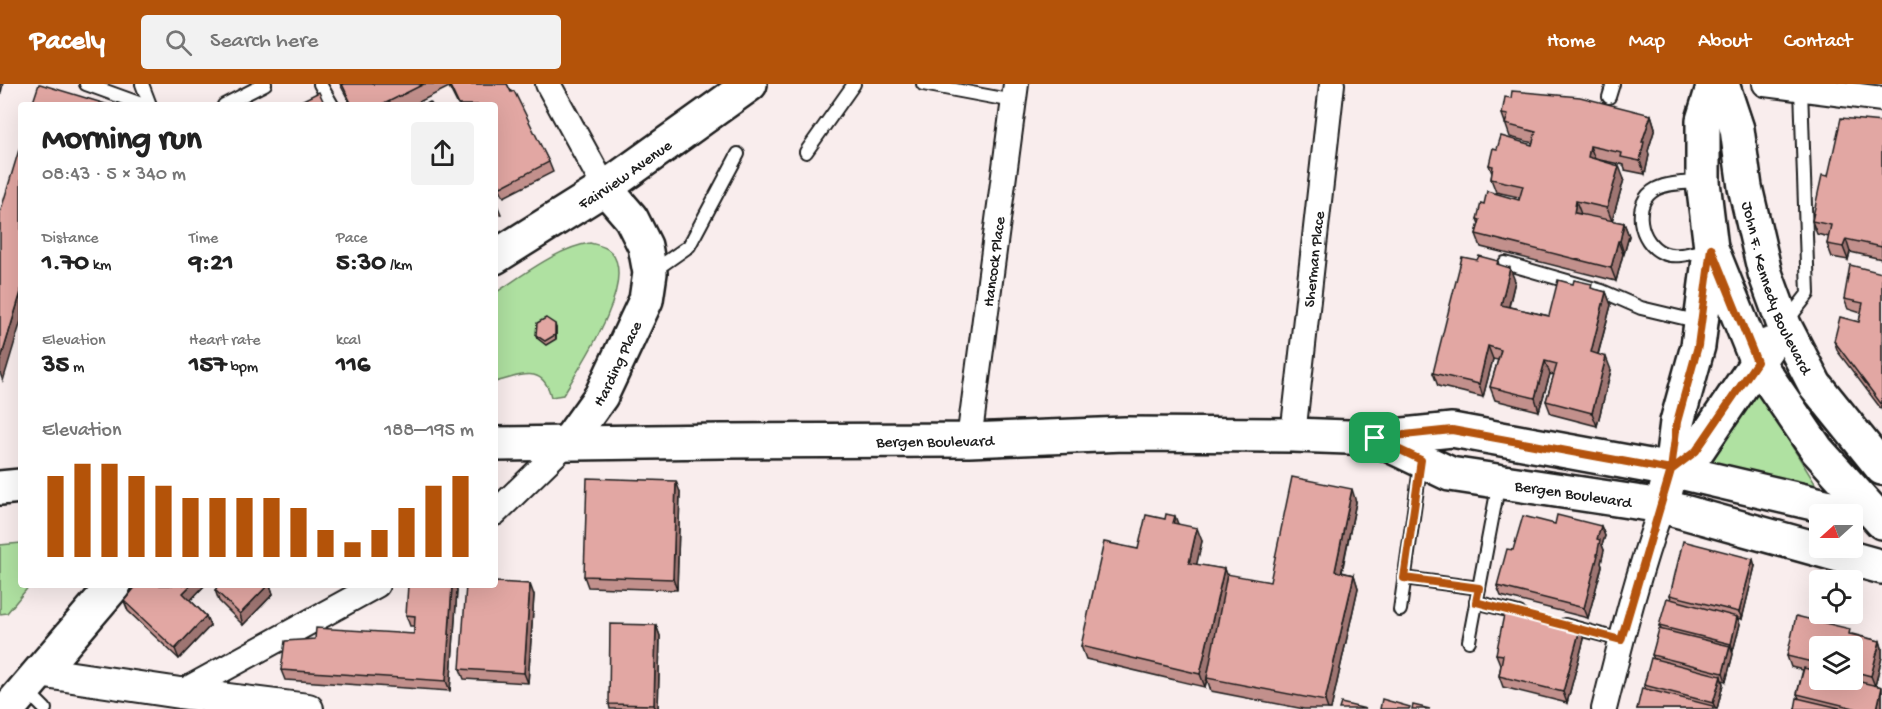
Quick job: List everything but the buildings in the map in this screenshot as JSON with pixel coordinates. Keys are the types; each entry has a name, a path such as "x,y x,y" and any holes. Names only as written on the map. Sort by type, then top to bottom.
{"main road":[{"name":"Fairview Avenue","path":"498,255 605,188 750,84"},
{"path":"1662,506 1671,470 1677,422 1698,346 1711,248 1703,182 1703,120 1714,84"},
{"name":"John F. Kennedy Boulevard","path":"1722,84 1737,129 1745,187 1765,273 1784,325 1815,385 1882,468"},
{"name":"Harding Place","path":"568,442 601,396 646,300 650,273 645,246 630,218 605,188"},
{"path":"1711,248 1757,362 1817,450 1882,522"},
{"path":"1671,470 1696,451 1784,325"},
{"name":"Bergen Boulevard","path":"498,444 969,440 1125,434 1375,438 1452,430 1671,470 1817,504"},
{"name":"Bergen Boulevard","path":"1375,438 1450,474 1662,506 1882,567"},
{"path":"0,489 18,486"},
{"name":"Bergen Boulevard","path":"1863,520 1882,527"},
{"path":"29,695 112,588"}],"street":[{"path":"548,84 605,188"},
{"name":"Sherman Place","path":"1293,435 1332,84"},
{"path":"1765,84 1882,99"},
{"name":"Hancock Place","path":"969,440 1015,93"},
{"name":"Harding Place","path":"498,510 568,442"},
{"path":"1604,709 1650,538 1662,506"},
{"path":"180,693 372,588"},
{"path":"29,695 180,693 308,709"}],"lane":[{"path":"86,84 136,102"},
{"path":"142,84 149,102"},
{"path":"230,102 265,84"},
{"path":"320,84 330,102"},
{"path":"806,152 854,84"},
{"path":"923,84 1015,93"},
{"path":"1609,97 1613,84"},
{"path":"1784,325 1808,294 1801,89"},
{"path":"650,273 689,246 738,154"},
{"path":"1703,182 1675,184 1656,189 1647,197 1641,211 1642,230 1650,244 1663,253 1679,255 1711,248"},
{"path":"1505,263 1602,291 1641,308 1701,322"},
{"path":"1400,610 1421,460"},
{"path":"1469,641 1499,481"},
{"path":"1404,578 1479,588"},
{"path":"1476,602 1533,617"},
{"path":"1556,623 1621,640"}],"green space":[{"path":"590,243 604,247 611,252 617,266 617,283 612,303 593,345 563,395 551,397 542,379 529,374 498,381 498,291 553,256"},
{"path":"1756,388 1816,485 1710,465"},
{"path":"18,543 18,588 28,588 7,613 0,614 0,545"}],"route":[{"path":"1375,438 1421,460 1404,578 1479,588 1476,602 1621,640 1671,470 1696,451 1757,362 1711,248 1698,346 1677,422 1671,470 1452,430 1375,438"}]}
